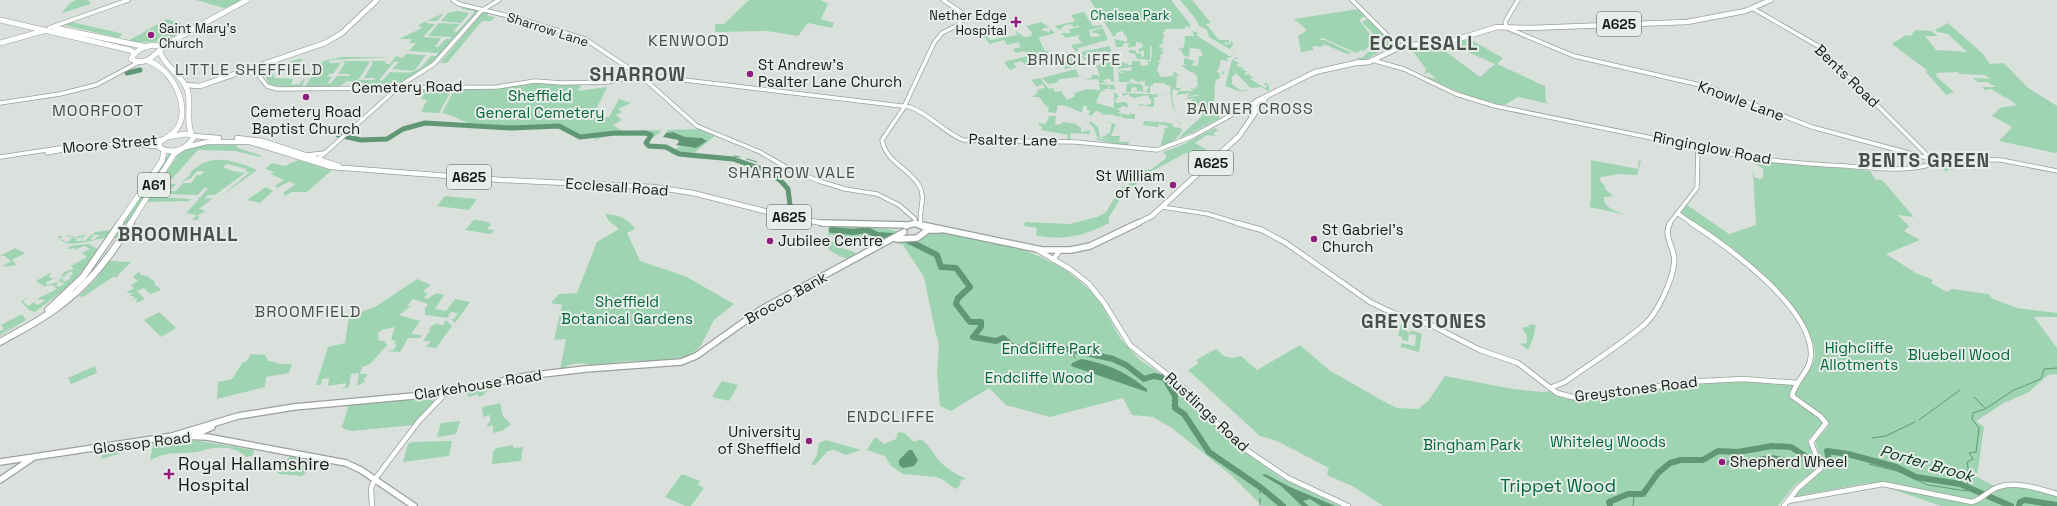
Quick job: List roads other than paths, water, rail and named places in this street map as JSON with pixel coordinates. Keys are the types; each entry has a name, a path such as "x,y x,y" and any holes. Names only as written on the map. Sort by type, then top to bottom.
{"highway":[{"path":"192,136 189,129 189,95 182,78 162,58 161,50 161,46 147,47 134,53 131,59 139,62 147,61 161,50 187,33 246,0"},
{"path":"0,19 50,29 121,47 134,53"},
{"path":"0,42 40,31 63,29 147,47"},
{"path":"155,46 187,33"},
{"name":"A61","path":"147,61 156,63 168,73 179,95 181,114 179,125 176,131 166,138"},
{"name":"Moore Street","path":"184,148 171,151 162,149 160,142 166,138 181,134 192,136"},
{"name":"A61","path":"0,342 34,323 87,282 100,268 172,157 191,142 192,136"},
{"name":"A61","path":"0,338 65,300 103,250 159,166 164,156 162,149"}],"main road":[{"path":"185,85 198,86 323,44 336,37 378,0"},
{"name":"A625","path":"909,224 945,229 1048,250 1076,249 1103,241 1148,219 1240,134 1266,97 1316,72 1372,60 1408,44 1442,44 1485,29 1506,27 1530,28 1687,22 1735,13 1771,0"},
{"path":"189,95 196,90 253,68"},
{"path":"243,72 257,73"},
{"path":"1253,114 1256,103 1266,97"},
{"name":"Moore Street","path":"192,136 203,139 253,141"},
{"name":"Moore Street","path":"184,148 207,142 253,141"},
{"name":"Ecclesall Road","path":"253,141 305,155 319,157 341,167"},
{"name":"Ecclesall Road","path":"253,141 331,167 502,180 654,187 692,193 792,217 830,224 890,226 909,224"},
{"path":"904,231 909,224"},
{"path":"922,225 925,232"},
{"name":"Ecclesall Road","path":"890,226 904,231"},
{"name":"A625","path":"904,231 910,237 919,237 925,232 931,230 945,229"},
{"name":"Brocco Bank","path":"681,362 696,356 762,309 894,239 904,231"},
{"name":"Brocco Bank","path":"894,239 910,237"},
{"name":"Clarkehouse Road","path":"169,437 246,414 308,405 446,393 526,376 621,365 681,362"},
{"name":"Clarkehouse Road","path":"194,435 228,419"},
{"path":"210,437 210,431 216,425"},
{"name":"Glossop Road","path":"0,462 169,437 194,435 263,446 346,463 375,479 414,506"},
{"path":"0,480 34,457"},
{"path":"16,470 23,459"}],"street":[{"path":"50,29 68,21 128,0"},
{"name":"Sharrow Lane","path":"453,0 459,4 484,9 585,39 636,75 640,72 642,75"},
{"path":"313,162 346,137 400,86 434,64 484,9 499,0"},
{"path":"922,225 920,215 924,204 922,190 914,178 887,155 882,148 882,140 904,106 934,43 942,33 959,24 963,17 961,11 943,0"},
{"path":"1352,0 1399,47"},
{"path":"1506,27 1505,22 1518,0"},
{"name":"Bents Road","path":"1752,8 1818,46 1930,159"},
{"path":"63,29 60,26 68,21"},
{"name":"Knowle Lane","path":"1506,27 1511,31 1574,56 1709,87 1812,127 1930,159"},
{"path":"25,99 77,88 108,78 131,59"},
{"name":"Ringinglow Road","path":"1372,60 1404,69 1456,94 1495,106 1765,160 1889,169 1919,168 1929,165 1930,159"},
{"path":"0,103 73,91 107,81 127,67 139,62"},
{"path":"253,68 257,73"},
{"name":"Cemetery Road","path":"257,73 268,86 273,88 400,86 497,87 535,81 608,82 623,80 636,75"},
{"path":"642,75 697,126 760,152 804,176 845,189 877,194 903,208 914,219"},
{"name":"Psalter Lane","path":"642,75 904,106 922,111 946,133 963,140 1086,142 1146,150 1157,150 1178,143 1256,103"},
{"path":"387,87 408,81"},
{"path":"73,91 77,88"},
{"path":"54,92 63,92"},
{"name":"Moore Street","path":"53,151 146,142 166,138"},
{"name":"Moore Street","path":"53,151 149,145 162,149"},
{"path":"1550,388 1565,382 1648,320 1667,291 1673,275 1675,258 1666,232 1669,223 1676,213 1697,188 1698,146"},
{"path":"0,158 53,151"},
{"path":"1930,159 2001,160 2057,171"},
{"name":"Greystones Road","path":"1162,207 1208,214 1262,230 1286,243 1370,302 1393,313 1432,325 1480,350 1518,363 1561,395 1580,399 1684,382 1742,379 1798,383"},
{"path":"1676,213 1731,250 1777,292 1795,315 1808,337 1812,354 1808,370 1798,383 1792,393 1792,396 1820,416 1826,423 1811,442 1821,467 1798,488 1784,506"},
{"path":"909,224 920,215"},
{"name":"Rustlings Road","path":"1034,247 1070,269 1089,284 1104,303 1130,345 1149,362 1169,375 1185,389 1237,442 1254,456 1288,478 1348,506"},
{"path":"1053,260 1057,250"},
{"path":"372,506 371,488 375,479 419,421 446,393"},
{"path":"1788,501 1883,484 1962,501 1980,500 1996,488 2004,486 2031,488 2057,494"}],"waterway":[{"name":"Porter Brook","path":"127,73 140,70"},
{"name":"Porter Brook","path":"338,135 361,140 387,139 403,129 425,123 512,128 559,126 580,137 615,133 646,133 651,135 646,143 649,146 666,147 679,154 733,159 762,169 780,180 788,189 790,205 799,215"},
{"path":"734,156 740,157"},
{"path":"747,159 757,162"},
{"name":"Porter Brook","path":"832,230 853,232 867,230 877,235 893,236"},
{"name":"Porter Brook","path":"905,239 937,255 941,267 956,268 970,287 958,298 956,304 970,322 981,322 981,327 973,337 996,341 1003,338 1013,347 1021,348 1033,345 1057,350 1068,349 1113,359 1126,365 1144,379 1154,376 1164,378 1175,396 1175,408 1184,414 1209,452 1260,487 1283,506"},
{"name":"Porter Brook","path":"1072,350 1075,358"},
{"path":"1969,488 1967,480 1967,462 1973,459 1969,453 1976,452 1979,428 1972,419 1973,413 1985,409 2014,390 2041,379 2044,369 2057,368"},
{"path":"1919,420 1960,390"},
{"path":"1974,397 1985,408"},
{"name":"Porter Brook","path":"1171,405 1175,408"},
{"path":"1872,438 1886,436 1915,422"},
{"name":"Porter Brook","path":"1610,506 1609,502 1628,494 1643,494 1658,473 1670,463 1681,460 1703,460 1718,451 1738,452 1772,446 1791,447 1816,463 1824,464 1829,460 1827,451 1848,454 1896,467 1916,477 1960,484 2011,506"},
{"name":"Porter Brook","path":"1807,457 1815,460"},
{"name":"Porter Brook","path":"1805,461 1814,462"},
{"name":"Porter Brook","path":"1821,461 1826,461"},
{"path":"1725,463 1733,462"},
{"path":"1824,464 1845,466"},
{"name":"Porter Brook","path":"1869,464 1897,471 1928,485 1967,491 1970,488"},
{"name":"Porter Brook","path":"1260,487 1260,494"},
{"path":"1633,506 1634,495"},
{"path":"1260,498 1260,505"},
{"name":"Porter Brook","path":"2019,506 2020,502 2025,500 2057,505"}],"place":[{"name":"Nether Edge Hospital","path":"1016,22"},
{"name":"Saint Mary's Church","path":"151,35"},
{"name":"St Andrew's Psalter Lane Church","path":"750,74"},
{"name":"Cemetery Road Baptist Church","path":"306,97"},
{"name":"St William of York","path":"1173,185"},
{"name":"St Gabriel's Church","path":"1314,239"},
{"name":"Jubilee Centre","path":"770,241"},
{"name":"University of Sheffield","path":"809,441"},
{"name":"Shepherd Wheel","path":"1722,462"},
{"name":"Royal Hallamshire Hospital","path":"169,474"}],"district":[{"name":"KENWOOD","path":"689,40"},
{"name":"ECCLESALL","path":"1424,43"},
{"name":"BRINCLIFFE","path":"1074,59"},
{"name":"LITTLE SHEFFIELD","path":"249,69"},
{"name":"SHARROW","path":"638,74"},
{"name":"BANNER CROSS","path":"1250,108"},
{"name":"MOORFOOT","path":"98,110"},
{"name":"BENTS GREEN","path":"1924,160"},
{"name":"SHARROW VALE","path":"792,172"},
{"name":"BROOMHALL","path":"178,234"},
{"name":"BROOMFIELD","path":"308,311"},
{"name":"GREYSTONES","path":"1424,321"},
{"name":"ENDCLIFFE","path":"891,416"}],"park label":[{"name":"Chelsea Park","path":"1130,15"},
{"name":"Sheffield General Cemetery","path":"540,104"},
{"name":"Sheffield Botanical Gardens","path":"627,310"},
{"name":"Endcliffe Park","path":"1051,349"},
{"name":"Bluebell Wood","path":"1959,355"},
{"name":"Highcliffe Allotments","path":"1859,356"},
{"name":"Endcliffe Wood","path":"1039,378"},
{"name":"Whiteley Woods","path":"1608,442"},
{"name":"Bingham Park","path":"1472,445"},
{"name":"Trippet Wood","path":"1558,486"}]}
